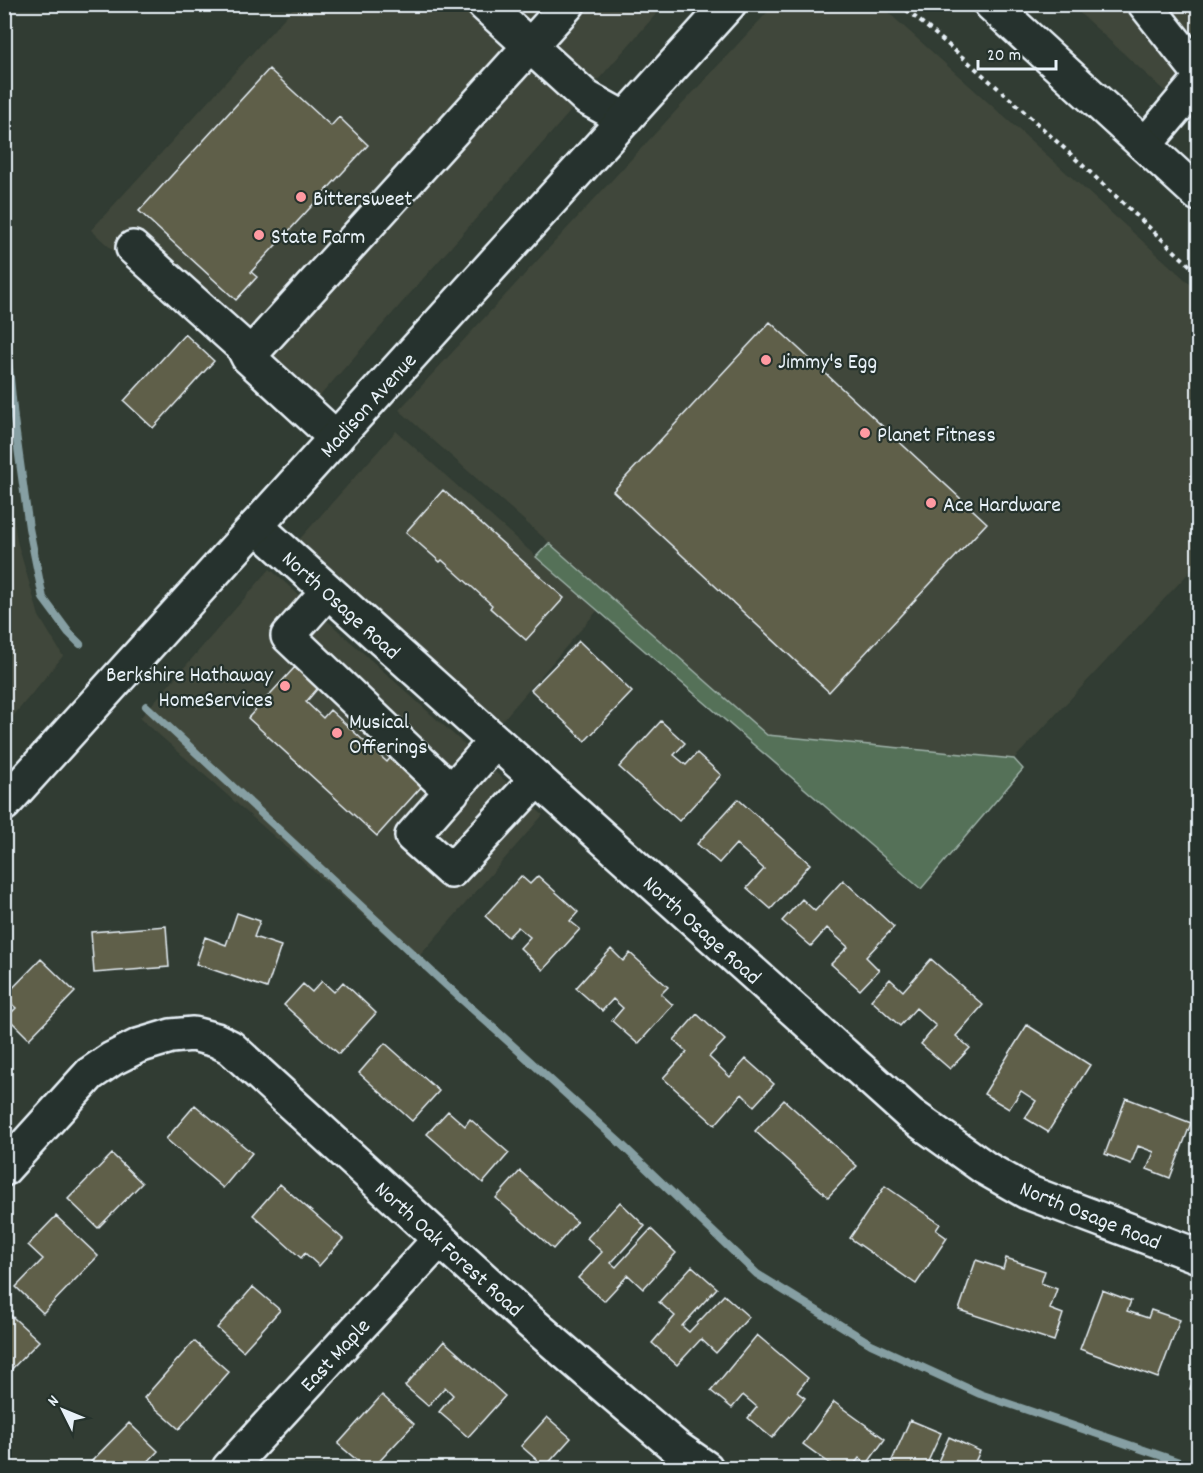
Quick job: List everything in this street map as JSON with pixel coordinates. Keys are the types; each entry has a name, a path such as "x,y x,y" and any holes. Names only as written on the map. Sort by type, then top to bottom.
{"street":[{"path":"484,4 586,98 625,119"},
{"path":"248,357 568,4"},
{"name":"Madison Avenue","path":"4,804 729,4"},
{"path":"991,4 1198,194"},
{"path":"1145,4 1198,72"},
{"path":"1144,145 1198,82"},
{"path":"132,248 243,347 248,357 336,438"},
{"name":"North Osage Road","path":"256,526 879,1089 945,1141 1027,1192 1198,1256"},
{"path":"328,591 288,636 452,792"},
{"path":"495,742 412,836 451,871 537,779"},
{"name":"North Oak Forest Road","path":"4,1170 90,1074 112,1059 138,1046 171,1035 193,1034 216,1040 230,1047 593,1377 677,1448 706,1468"},
{"name":"East Maple","path":"229,1468 440,1239"}],"path":[{"path":"899,4 958,52 1044,129 1198,273"}],"shaded area":[{"path":"296,5 664,5 297,422 91,230"},
{"path":"774,5 880,5 1198,291 1198,563 1014,759 767,735 399,410"},
{"path":"1071,5 1198,5 1198,122"},
{"path":"396,431 597,611 497,727 297,542"},
{"path":"5,461 17,541 39,616 63,656 5,726"},
{"path":"270,569 543,815 415,961 140,718"}],"green space":[{"path":"549,543 767,735 1014,759 1023,769 921,889 536,557"}],"building":[{"path":"269,69 331,126 339,117 368,145 251,272 257,277 236,300 139,211"},
{"path":"770,322 987,523 829,692 613,491"},
{"path":"185,334 214,361 153,428 124,401"},
{"path":"443,490 564,598 526,640 490,608 492,605 442,560 440,562 406,532"},
{"path":"579,641 632,692 585,741 531,690"},
{"path":"295,667 318,688 306,702 323,718 330,710 387,762 391,757 423,785 377,836 248,718"},
{"path":"661,721 685,743 674,755 686,765 697,753 721,775 679,821 619,767"},
{"path":"738,799 810,864 771,909 747,888 764,869 736,844 719,863 697,844"},
{"path":"521,876 530,884 538,876 578,912 570,921 580,929 543,970 520,948 530,937 518,927 508,937 485,916"},
{"path":"843,880 894,927 866,957 879,970 860,990 831,964 848,947 827,928 811,946 782,921 802,899 815,911"},
{"path":"237,913 260,921 254,937 281,946 267,988 196,964 205,937 226,945"},
{"path":"166,926 169,967 94,973 91,932"},
{"path":"611,949 623,961 630,953 668,987 661,994 673,1005 638,1044 612,1021 623,1008 613,999 602,1011 576,988"},
{"path":"41,959 75,992 29,1039 7,1017 16,1008 4,997"},
{"path":"931,959 983,1005 956,1036 970,1048 950,1069 921,1044 936,1026 916,1008 900,1026 871,1000 890,979 903,991"},
{"path":"322,981 334,992 343,982 376,1013 339,1054 284,1005 303,984 312,992"},
{"path":"697,1014 725,1040 709,1057 730,1077 746,1059 774,1084 754,1106 742,1094 715,1125 663,1078 687,1052 674,1040"},
{"path":"1027,1025 1090,1065 1048,1132 1025,1118 1036,1101 1021,1091 1009,1109 984,1094"},
{"path":"385,1043 439,1091 412,1121 359,1073"},
{"path":"1126,1098 1191,1123 1170,1178 1147,1169 1154,1152 1138,1146 1131,1164 1105,1154"},
{"path":"784,1100 857,1166 828,1197 755,1131"},
{"path":"195,1105 252,1153 223,1188 166,1139"},
{"path":"448,1111 465,1126 470,1119 509,1153 483,1183 427,1134"},
{"path":"112,1154 142,1183 98,1228 68,1199"},
{"path":"520,1171 577,1222 553,1249 496,1198"},
{"path":"280,1184 343,1239 319,1266 305,1253 301,1258 253,1215"},
{"path":"885,1186 940,1224 936,1230 947,1238 916,1284 850,1238"},
{"path":"620,1202 645,1226 611,1263 616,1267 651,1229 676,1253 643,1289 628,1275 604,1301 578,1278 602,1252 587,1238"},
{"path":"56,1216 98,1256 43,1313 16,1287 43,1259 28,1245"},
{"path":"1006,1258 1045,1271 1041,1283 1057,1289 1050,1309 1063,1314 1054,1341 959,1310 976,1260 1003,1269"},
{"path":"692,1266 717,1288 682,1326 689,1332 724,1295 749,1317 716,1353 701,1339 677,1365 652,1343 675,1316 659,1302"},
{"path":"253,1287 280,1310 243,1351 217,1328"},
{"path":"1102,1290 1131,1301 1127,1311 1148,1318 1151,1310 1180,1320 1158,1378 1080,1349"},
{"path":"4,1309 39,1341 4,1377"},
{"path":"757,1335 808,1378 797,1392 805,1398 772,1438 748,1418 757,1407 743,1395 732,1408 711,1391"},
{"path":"194,1341 229,1372 179,1429 144,1398"},
{"path":"444,1341 505,1396 468,1437 439,1412 453,1395 445,1387 428,1406 405,1386"},
{"path":"1198,1367 1198,1392 1190,1389"},
{"path":"382,1395 414,1424 373,1468 366,1468 338,1444"},
{"path":"834,1402 885,1439 867,1464 859,1458 851,1468 836,1468 803,1444"},
{"path":"547,1417 571,1438 545,1467 521,1446"},
{"path":"910,1420 941,1433 925,1468 899,1468 890,1465"},
{"path":"129,1423 158,1451 142,1468 90,1468 87,1466"},
{"path":"949,1437 980,1451 972,1468 935,1468"}],"waterway":[{"path":"4,317 14,419 29,528 43,598 80,644"},
{"path":"146,706 446,985 619,1142 757,1274 871,1344 980,1394 1197,1468"}],"place":[{"name":"Bittersweet","path":"301,197"},
{"name":"State Farm","path":"259,235"},
{"name":"Jimmy's Egg","path":"766,360"},
{"name":"Planet Fitness","path":"865,433"},
{"name":"Ace Hardware","path":"931,503"},
{"name":"Berkshire Hathaway HomeServices","path":"285,686"},
{"name":"Musical Offerings","path":"337,733"}]}
